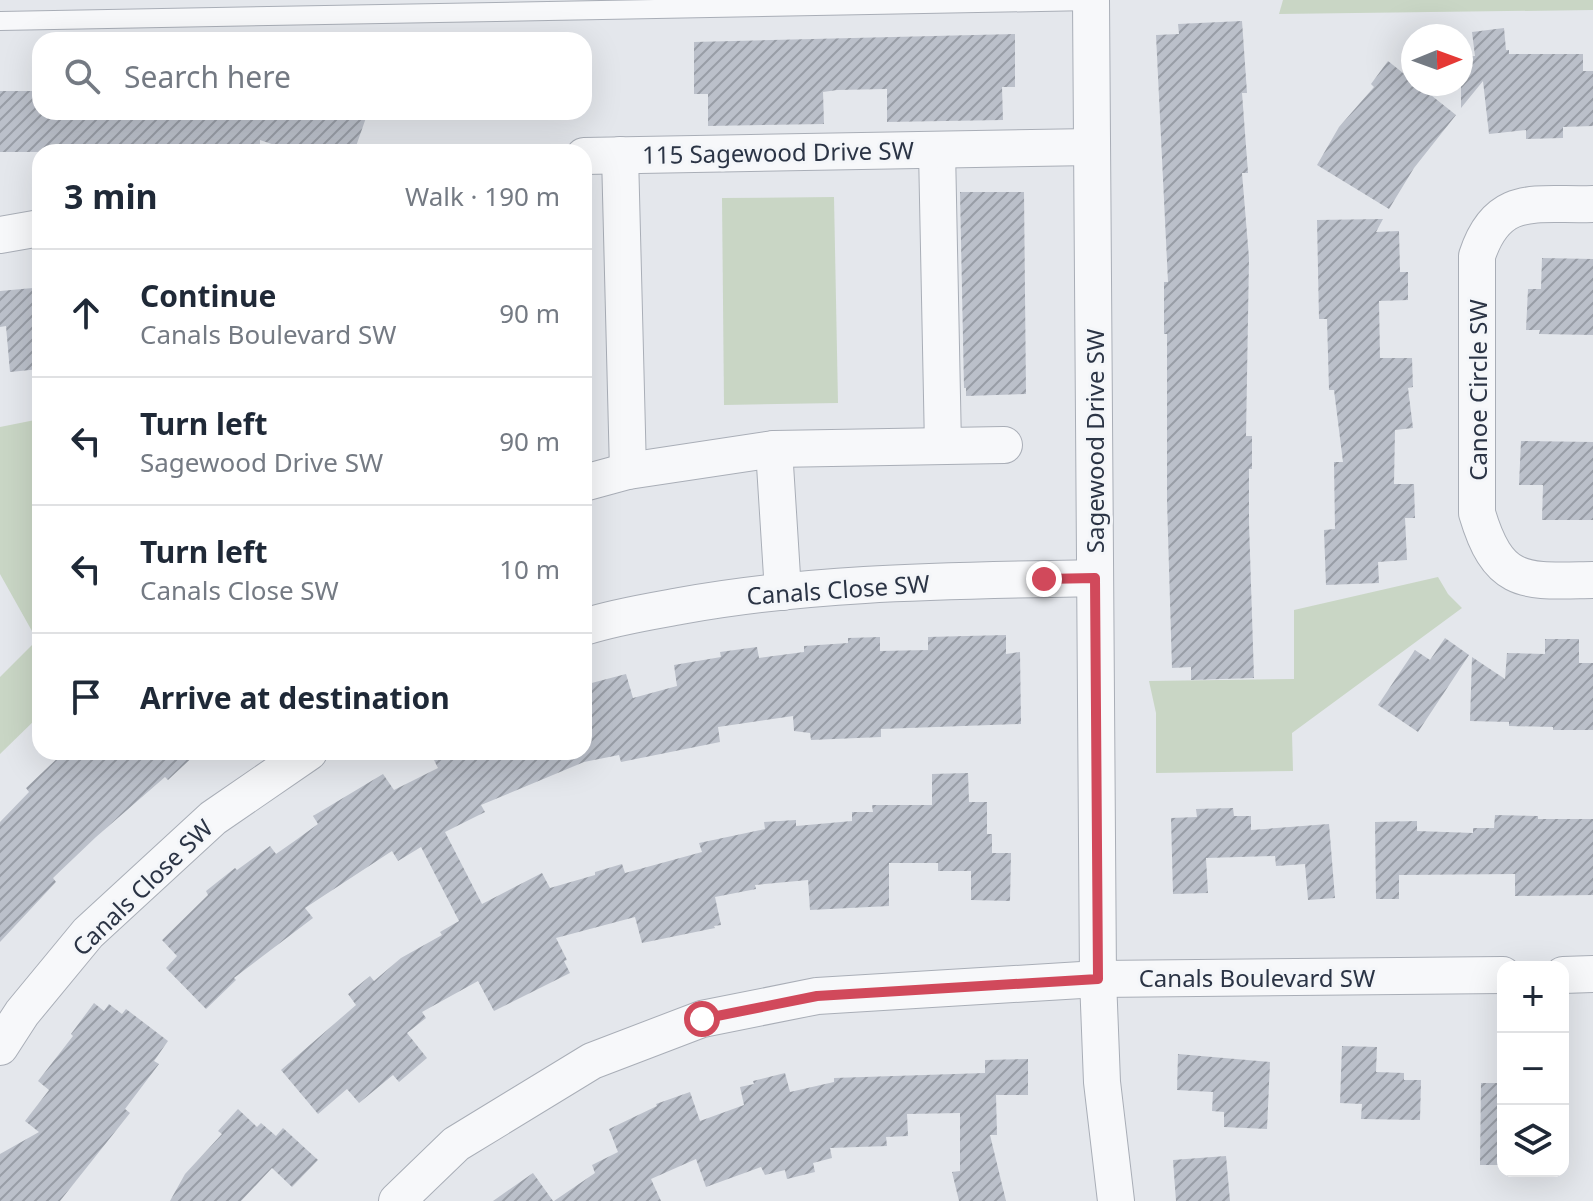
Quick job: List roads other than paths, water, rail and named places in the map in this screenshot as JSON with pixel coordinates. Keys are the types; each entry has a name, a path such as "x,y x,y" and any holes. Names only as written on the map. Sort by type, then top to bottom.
{"street":[{"name":"Sagewood Drive SW","path":"1091,1 1098,979 1102,1082 1116,1201"},
{"name":"115 Sagewood Drive SW","path":"592,156 1092,147"},
{"name":"115 Sagewood Drive SW","path":"937,150 943,446"},
{"name":"115 Sagewood Drive SW","path":"620,155 628,471"},
{"name":"Canoe Circle SW","path":"1593,204 1524,206 1505,212 1491,223 1477,256 1477,513 1484,539 1498,561 1514,575 1535,581 1593,580"},
{"path":"0,235 32,229"},
{"path":"592,481 628,471 774,449 1004,445"},
{"path":"774,449 783,592"},
{"name":"Canals Close SW","path":"592,624 713,600 783,592 905,582 1095,578"},
{"name":"Canals Close SW","path":"0,1047 22,1013 88,933 213,818 297,760"},
{"path":"1569,975 1593,974"},
{"name":"Canals Boulevard SW","path":"397,1201 456,1144 592,1061 702,1019 817,996 1098,979 1497,975"}],"lane":[{"path":"0,21 1091,1"}]}
